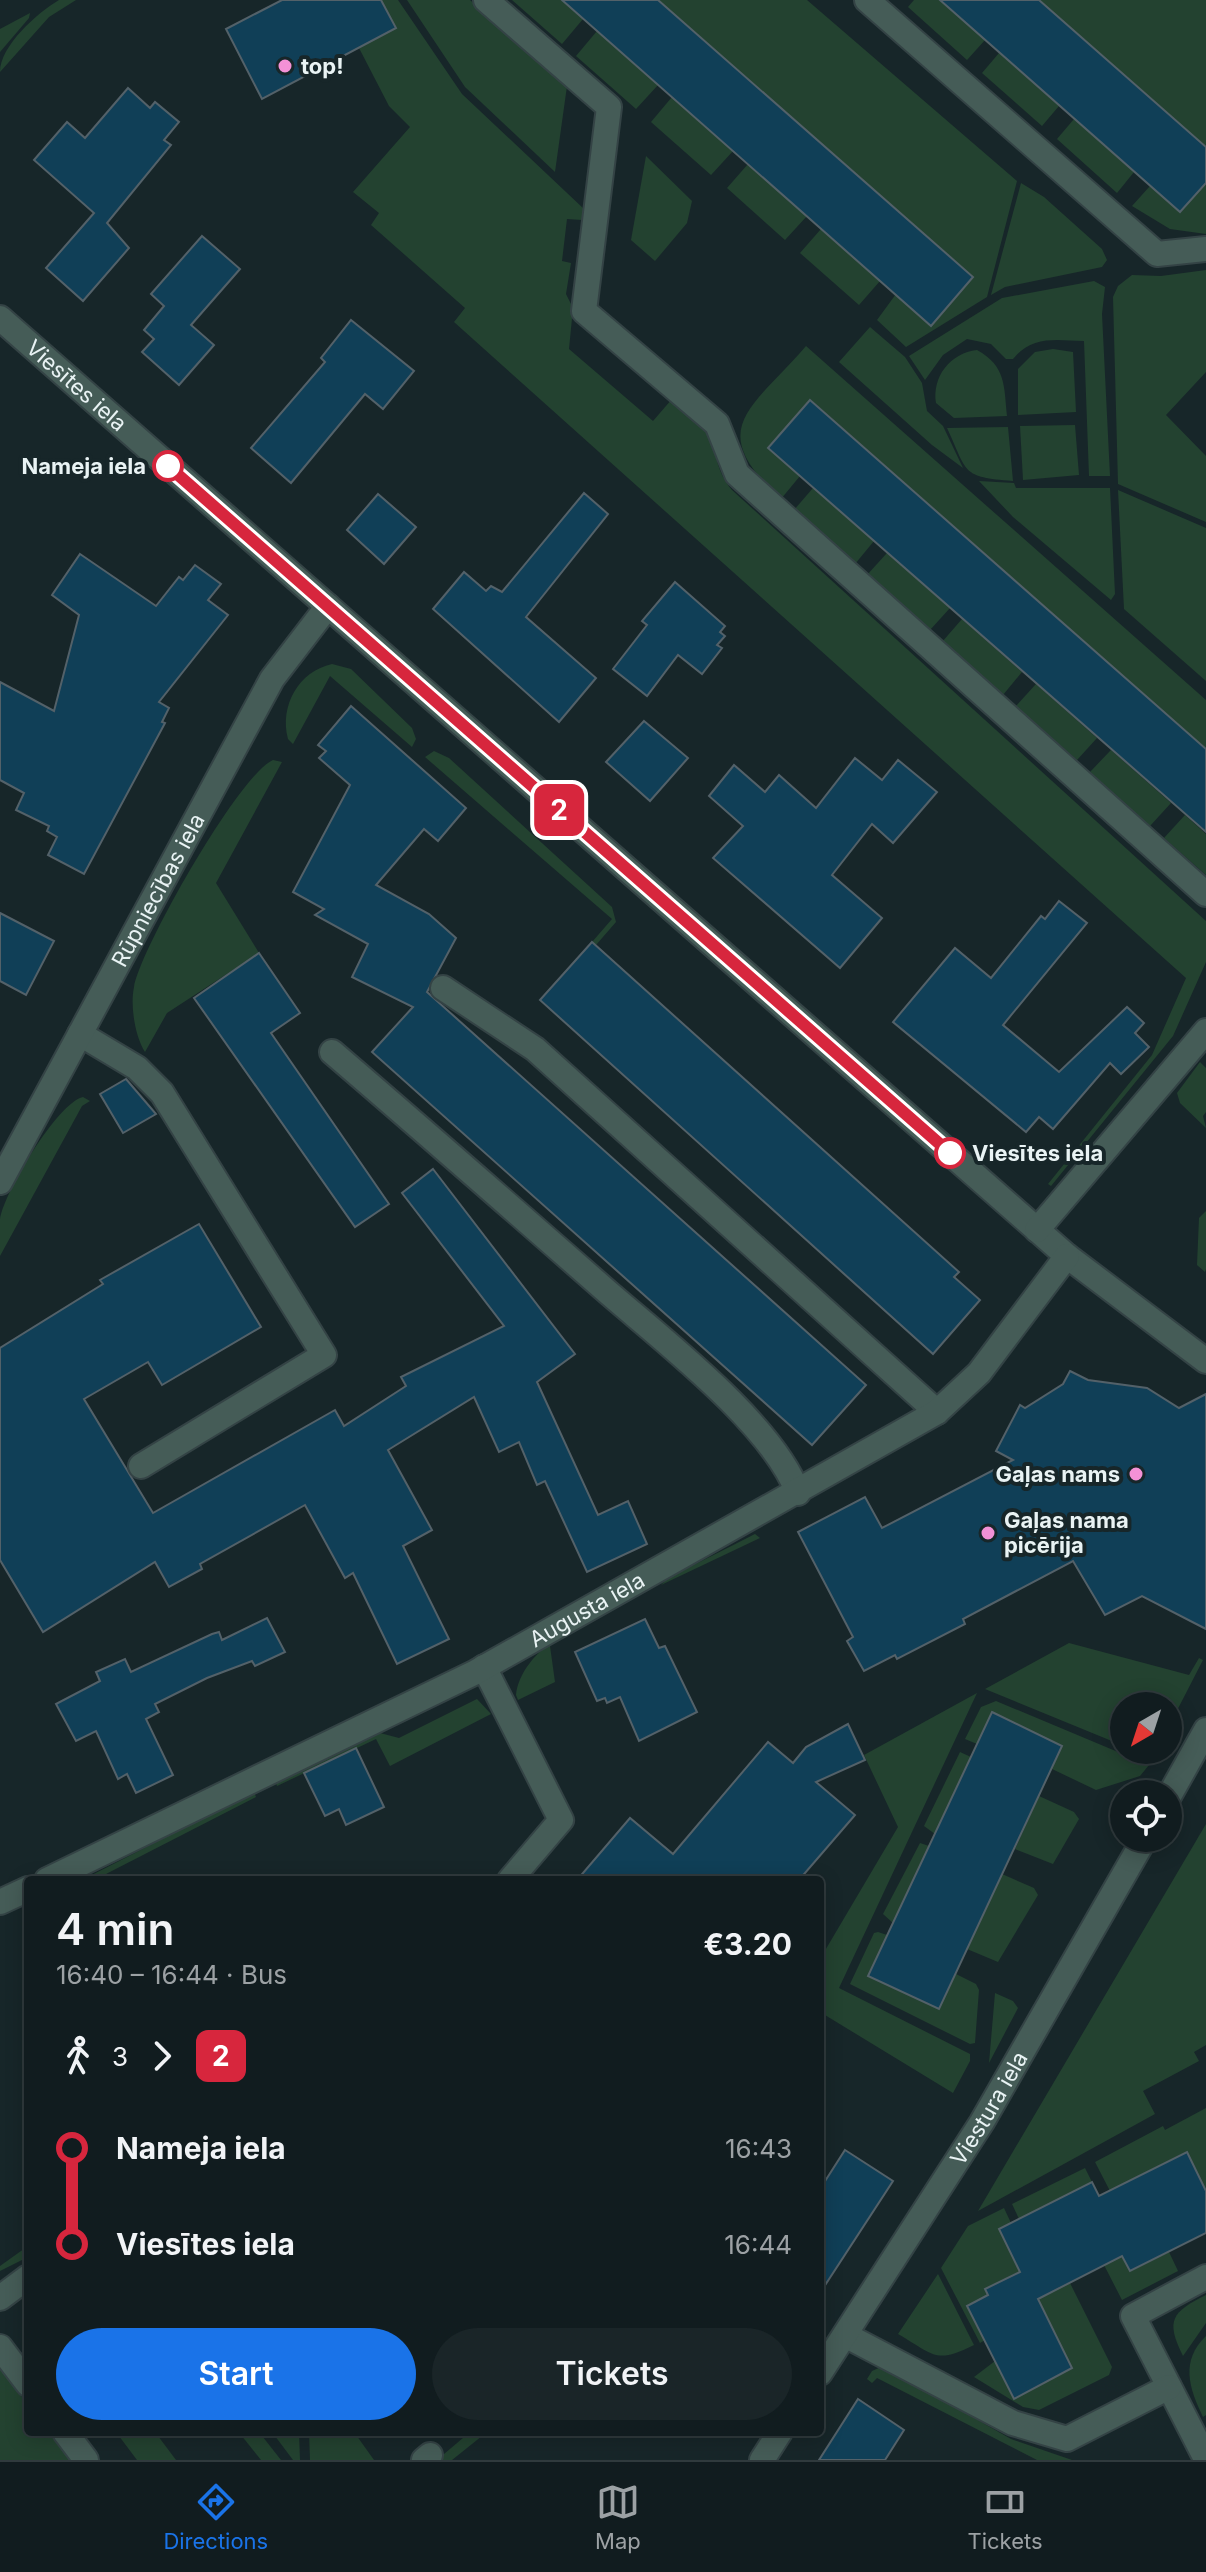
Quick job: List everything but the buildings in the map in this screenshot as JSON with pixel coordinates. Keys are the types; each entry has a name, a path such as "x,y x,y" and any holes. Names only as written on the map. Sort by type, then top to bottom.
{"street":[{"path":"486,0 609,107 584,311 717,424 737,474 1206,894"},
{"path":"867,0 1157,254 1206,249"},
{"name":"Viesītes iela","path":"0,318 1067,1256 1206,1361"},
{"name":"Rūpniecības iela","path":"0,1182 272,679 328,606"},
{"path":"443,988 535,1049 937,1412"},
{"path":"1037,1230 1206,1031"},
{"path":"80,1034 137,1068 162,1093 324,1355 141,1466"},
{"path":"332,1052 703,1376 776,1451 788,1467 798,1493"},
{"name":"Augusta iela","path":"55,1876 484,1667 597,1600 798,1493 937,1412 979,1373 1067,1256"},
{"path":"484,1667 561,1820 513,1876"},
{"path":"1178,1780 1206,1730"},
{"name":"Viestura iela","path":"824,2367 982,2122 1137,1852"},
{"path":"0,1902 24,1891"},
{"path":"1206,2277 1133,2316 1206,2459"},
{"path":"0,2298 24,2280"},
{"path":"845,2335 1013,2423 1067,2439 1169,2387"},
{"path":"0,2347 24,2379"},
{"path":"68,2436 86,2460"},
{"path":"762,2460 777,2436"}],"green space":[{"path":"59,0 76,0 49,17 0,72 13,41 40,13"},
{"path":"381,0 398,0 462,94 584,209 582,220 567,219 562,261 571,263 566,294 573,308 569,349 653,421 672,399 699,421 710,436 720,471 732,490 1206,921 1206,962 1173,1036 1051,1186 1048,1184 1152,1055 1186,978 454,322 465,308 371,225 379,213 353,192 410,127 389,106 359,48 396,28"},
{"path":"407,0 470,0 567,86 555,172 465,87"},
{"path":"512,0 562,0 583,19 562,44"},
{"path":"658,0 807,0 1017,181 987,297 906,347 877,320 896,294"},
{"path":"914,0 940,0 985,40 967,60 908,7"},
{"path":"1039,0 1206,0 1206,147"},
{"path":"30,13 29,18 0,52 0,29"},
{"path":"597,31 658,85 636,109 576,56"},
{"path":"999,53 1059,106 1042,126 982,73"},
{"path":"672,97 733,151 711,175 651,122"},
{"path":"1074,119 1134,172 1117,193 1057,139"},
{"path":"646,156 692,201 687,223 655,261 631,240"},
{"path":"748,164 807,216 785,240 727,188"},
{"path":"1021,183 1044,197 1102,249 1107,260 1102,267 1005,287 991,295"},
{"path":"1206,183 1206,234 1170,229 1132,206 1150,186 1181,212"},
{"path":"821,229 880,281 859,305 800,253"},
{"path":"1206,270 1206,372 1166,415 1206,456 1206,522 1118,484 1113,297 1118,286 1132,275 1161,276"},
{"path":"1094,281 1105,287 1102,314 1110,476 1089,476 1084,341 1036,342 1013,359 1006,359 991,344 967,339 943,355 925,380 909,356 1002,298"},
{"path":"870,327 905,357 922,383 927,411 943,426 963,468 932,445 839,362"},
{"path":"806,346 1206,700 1206,749 811,400 768,447 800,476 781,499 757,475 744,454 740,436 744,420 754,403"},
{"path":"1053,349 1073,352 1076,412 1018,415 1018,369 1035,352"},
{"path":"977,350 994,363 1002,378 1007,416 954,418 936,403 937,384 945,368 959,356"},
{"path":"1075,425 1079,475 1023,480 1020,426"},
{"path":"1008,427 1013,481 984,477 968,470 947,428"},
{"path":"979,481 1014,483 1016,488 1110,488 1115,594 1111,600 1013,517"},
{"path":"813,488 874,541 855,564 794,510"},
{"path":"1118,490 1206,528 1206,681 1124,609"},
{"path":"887,553 950,608 930,630 867,575"},
{"path":"962,619 1022,672 1003,695 942,642"},
{"path":"332,664 351,669 412,728 416,739 412,747 330,676 293,744 288,739 286,714 294,692 310,674"},
{"path":"1036,684 1097,738 1077,760 1016,706"},
{"path":"1111,750 1171,803 1150,826 1090,772"},
{"path":"434,751 449,758 612,907 616,922 596,945 592,942 612,919 425,757"},
{"path":"273,760 282,762 216,883 259,953 167,1013 145,1052 133,1012 134,987 154,937 216,828 258,772"},
{"path":"1185,815 1206,834 1206,875 1164,838"},
{"path":"1200,1062 1206,1068 1206,1112 1203,1116 1206,1128 1180,1103 1177,1093"},
{"path":"83,1097 90,1101 82,1106 0,1256 0,1219 11,1190 46,1131 72,1103"},
{"path":"1206,1211 1205,1272 1197,1265 1199,1218"},
{"path":"755,1534 760,1538 661,1585 668,1578"},
{"path":"555,1640 550,1646 555,1682 518,1700 516,1695 524,1671 535,1656"},
{"path":"1069,1643 1189,1675 1199,1658 1203,1660 1182,1701 1182,1692 1110,1692 1110,1740 985,1689"},
{"path":"977,1693 839,1988 970,2054 970,2061 953,2093 824,2014 824,1952 898,1827 864,1755"},
{"path":"477,1699 491,1714 390,1766 376,1739 277,1786 276,1783 380,1733 399,1738"},
{"path":"996,1701 1110,1749 1110,1764 1149,1765 1140,1776 1110,1780 1110,1786 1096,1790 1052,1769 1062,1746 992,1712 977,1744 965,1739 981,1707"},
{"path":"960,1752 971,1757 935,1834 924,1826"},
{"path":"254,1792 256,1797 107,1876 90,1876"},
{"path":"1039,1796 1074,1812 1079,1819 1053,1864 1015,1849"},
{"path":"1206,1824 1206,2045 1194,2052 1199,2061 1143,2091 1155,2114 978,2211"},
{"path":"920,1843 929,1846 893,1923 883,1914"},
{"path":"1002,1874 1034,1888 1038,1895 998,1962 967,1949"},
{"path":"874,1933 887,1935 869,1976 939,2009 956,1974 976,1984 979,1990 975,2043 970,2044 850,1984"},
{"path":"995,1993 1013,2001 1018,2008 989,2063"},
{"path":"1206,2108 1206,2191 1186,2153 1110,2191 1095,2162 1163,2126 1165,2130"},
{"path":"1085,2168 1092,2182 1019,2219 1012,2204"},
{"path":"1004,2208 1011,2223 999,2229 1020,2271 985,2289 988,2295 968,2306 985,2340 980,2343 941,2268 968,2226"},
{"path":"24,2249 24,2259 0,2271 0,2266"},
{"path":"1169,2252 1178,2271 1122,2300 1104,2265 1122,2256 1131,2271"},
{"path":"938,2274 974,2345 942,2356 927,2352 898,2334"},
{"path":"1070,2283 1112,2367 1109,2375 1039,2410 1023,2407 974,2377 995,2361 1014,2398 1071,2368 1038,2299"},
{"path":"1206,2295 1206,2323 1183,2356 1174,2334 1175,2318 1179,2312"},
{"path":"1206,2336 1206,2415 1203,2417 1191,2385 1190,2365 1198,2345"},
{"path":"883,2366 1011,2439 1072,2460 1037,2460 877,2378 872,2383 867,2379 872,2371"},
{"path":"0,2369 24,2400 24,2436 51,2436 70,2460 0,2460"},
{"path":"119,2436 158,2436 176,2460 137,2460"},
{"path":"242,2436 262,2436 281,2460 261,2460"},
{"path":"275,2436 299,2436 300,2460 293,2460"},
{"path":"309,2436 357,2436 374,2460 310,2460"},
{"path":"465,2436 482,2436 452,2460 437,2460"}],"bus line":[{"name":"2","path":"168,466 950,1153"}],"place":[{"name":"top!","path":"285,66"},
{"name":"Nameja iela","path":"168,466"},
{"name":"Viesītes iela","path":"950,1153"},
{"name":"Gaļas nams","path":"1136,1474"},
{"name":"Gaļas nama picērija","path":"988,1533"}]}
